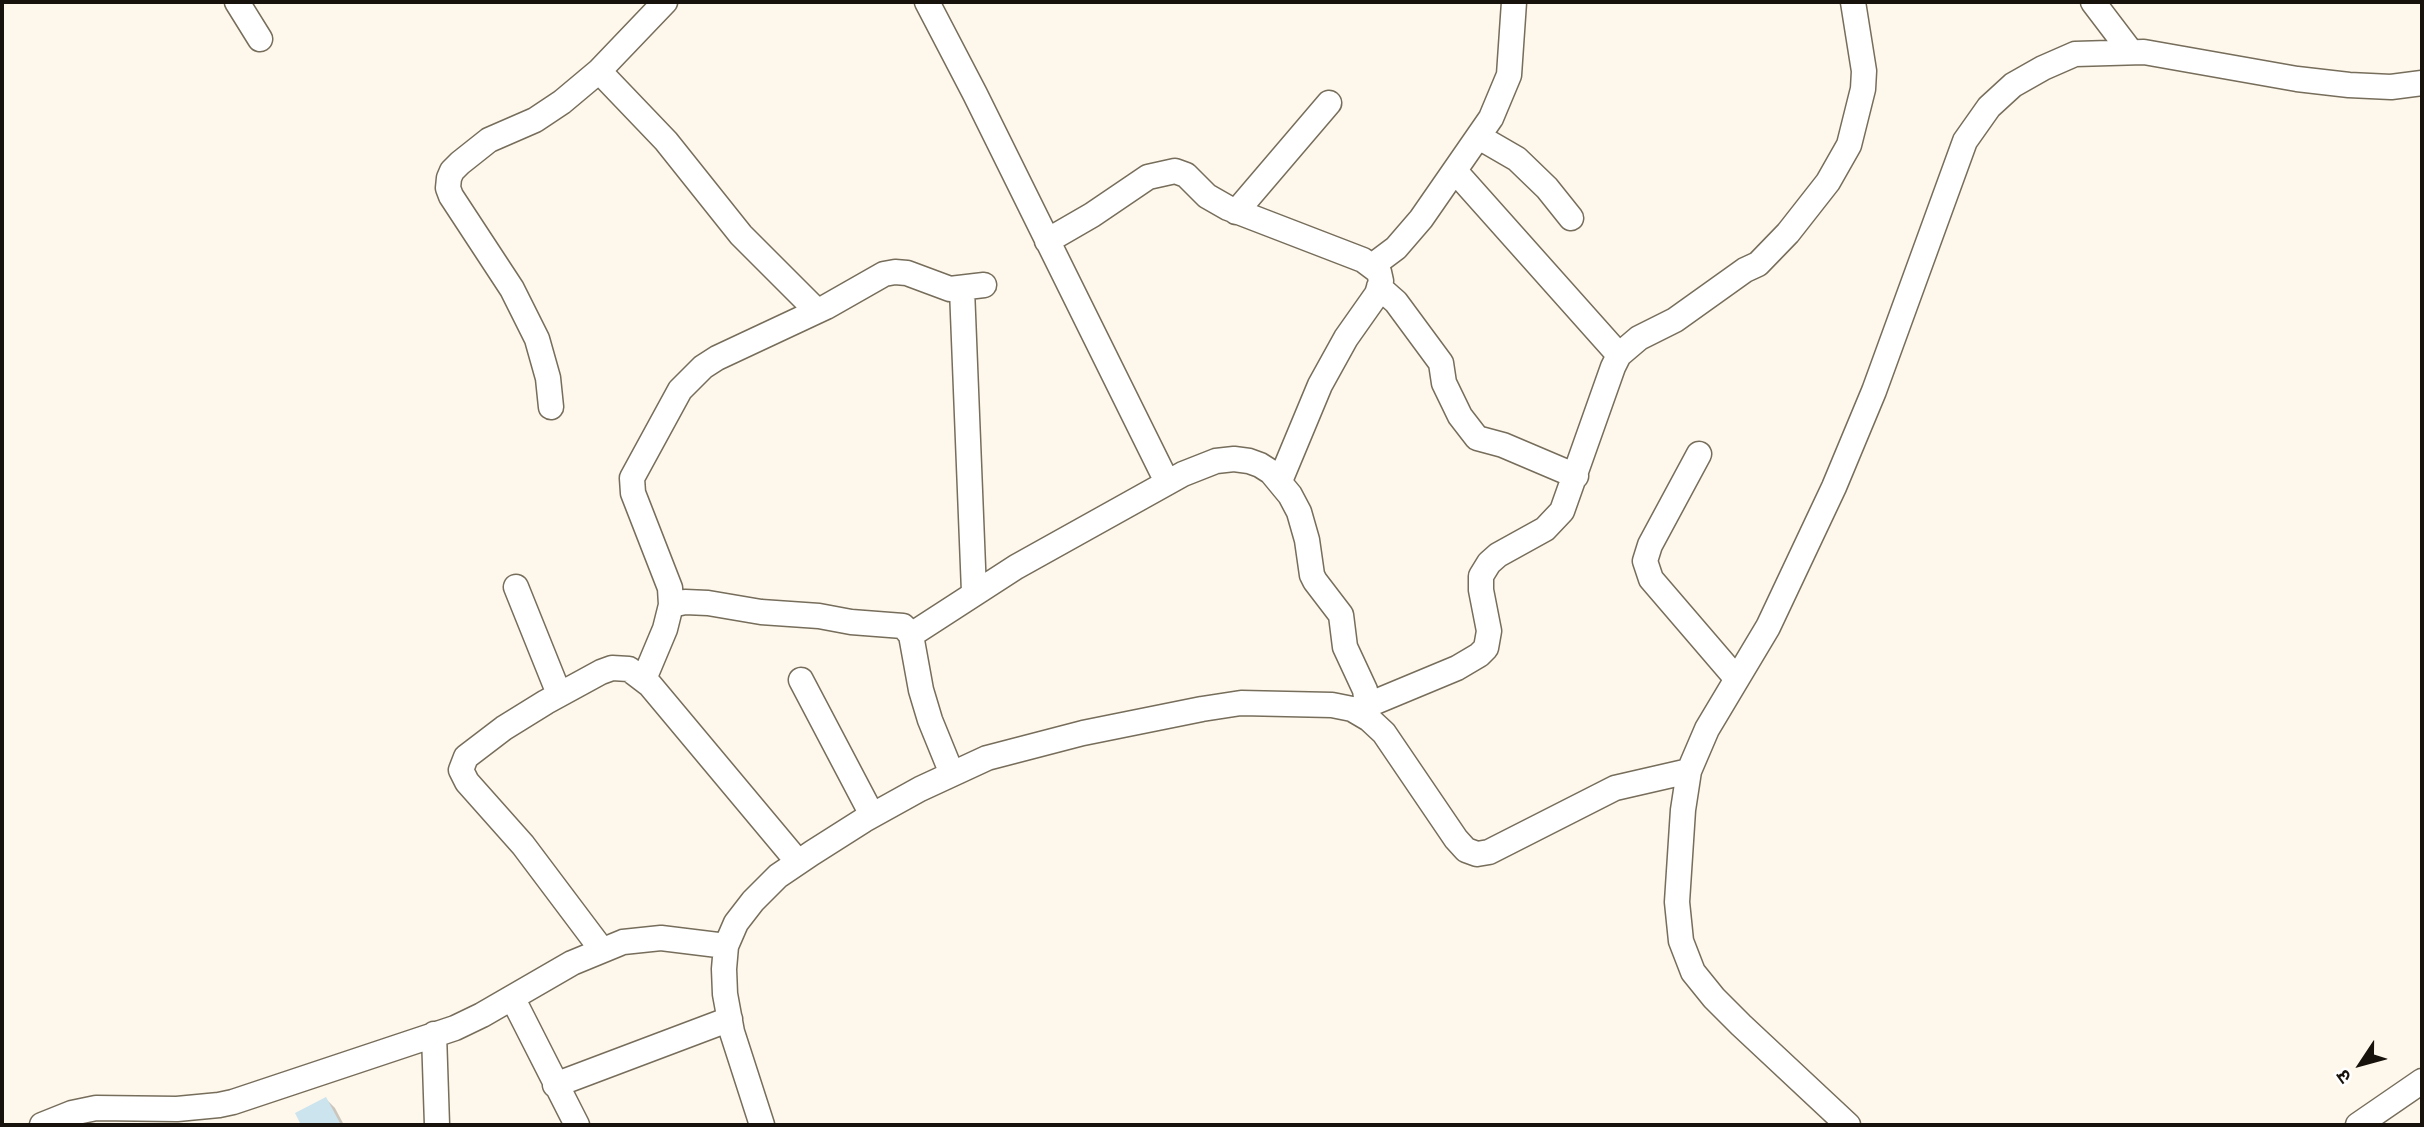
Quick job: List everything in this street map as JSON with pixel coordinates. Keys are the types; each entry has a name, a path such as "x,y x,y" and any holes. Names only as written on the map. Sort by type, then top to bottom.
{"street":[{"path":"237,2 260,39"},
{"path":"551,407 548,378 537,339 512,289 451,196 449,178 460,163 479,148 549,112 599,71 665,2"},
{"path":"927,2 1167,482"},
{"path":"1280,481 1320,385 1376,277 1491,118 1509,75 1514,2"},
{"path":"762,1125 730,1019 724,969 726,946 736,923 753,901 778,876 798,862 872,815 987,758 1161,716 1241,703 1332,705 1368,712 1457,668 1486,648 1489,631 1480,590 1481,576 1498,555 1554,522 1567,502 1619,355 1639,338 1675,320 1745,270 1758,264 1788,233 1828,182 1849,145 1863,89 1864,71 1853,2"},
{"path":"2093,2 2132,52"},
{"path":"1848,1125 1741,1025 1693,972 1681,941 1677,902 1679,852 1689,771 1707,729 1769,627 1834,487 1874,391 1965,141 1989,107 2013,85 2075,54 2144,52 2348,85 2391,88 2422,83"},
{"path":"599,71 666,141 764,260 817,311"},
{"path":"1236,212 1329,103"},
{"path":"1479,137 1517,159 1547,188 1571,218"},
{"path":"1047,241 1092,215 1148,177 1175,171 1186,175 1207,196 1236,212 1363,260 1441,363 1444,383 1461,416 1477,438 1503,445 1576,476"},
{"path":"1455,171 1619,355"},
{"path":"644,679 665,629 671,606 670,588 631,485 636,470 669,408 680,390 698,371 733,349 817,311 877,276 895,272 940,287 973,287 974,593"},
{"path":"1699,454 1644,561 1651,579 1668,601 1736,678"},
{"path":"911,635 974,593 1167,482 1200,465 1234,459 1260,465 1280,481 1294,504 1304,527 1315,582 1341,615 1345,647 1365,690 1368,712 1466,850 1477,854 1489,852 1615,788 1689,771"},
{"path":"516,587 559,694"},
{"path":"671,606 685,602 708,603 864,624 897,624 908,629 924,700 952,774"},
{"path":"602,950 523,845 467,782 461,770 466,757 524,715 612,668 629,669 644,679 798,862"},
{"path":"801,680 872,815"},
{"path":"42,1125 72,1113 96,1108 217,1115 473,1020 572,963 623,942 661,938 726,946"},
{"path":"513,999 577,1125"},
{"path":"555,1085 730,1019"},
{"path":"434,1034 437,1125"},
{"path":"2358,1125 2422,1082"}],"building":[{"path":"326,1097 341,1125 301,1125 295,1113"}]}
